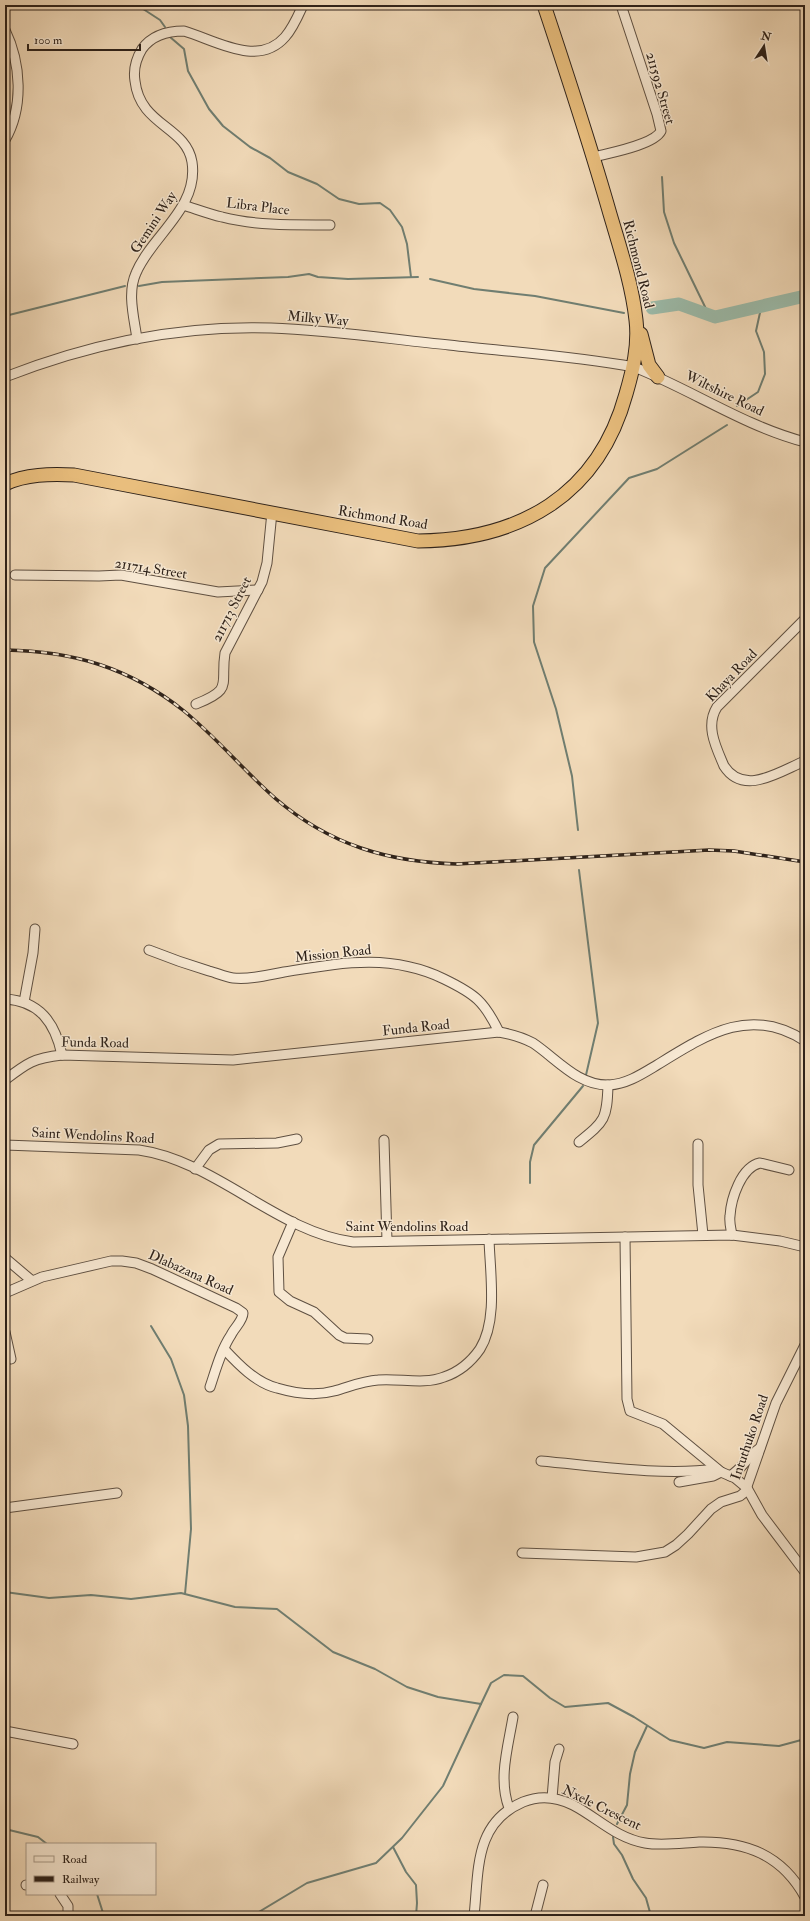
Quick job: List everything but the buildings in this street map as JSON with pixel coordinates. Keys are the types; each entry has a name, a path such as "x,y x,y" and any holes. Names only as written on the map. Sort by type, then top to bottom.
{"highway":[{"name":"Richmond Road","path":"5,484 12,480 39,475 74,475 272,512 390,537 418,541 447,541 479,536 505,528 528,518 558,500 578,483 591,467 612,432 624,404 634,367 636,321 626,270 594,158 544,5"},
{"path":"636,321 649,365 658,377"}],"street":[{"name":"Gemini Way","path":"137,338 131,301 136,273 183,205 191,188 193,176 192,162 189,151 183,142 145,109 139,99 134,79 134,70 138,56 146,43 154,38 173,31 184,31 250,52 264,50 276,45 285,38 303,5"},
{"name":"211592 Street","path":"594,158 648,141 658,136 661,131 657,114 621,5"},
{"path":"5,30 11,43 16,64 18,90 12,122 5,140"},
{"name":"Libra Place","path":"183,205 223,217 245,221 286,225 330,225"},
{"name":"Milky Way","path":"5,377 60,357 137,338 206,330 271,328 342,334 634,367"},
{"name":"Wiltshire Road","path":"634,367 749,421 805,442"},
{"name":"211713 Street","path":"196,704 215,695 223,686 225,679 225,653 258,590 267,563 272,512"},
{"name":"211714 Street","path":"15,575 121,575 218,592 258,590"},
{"name":"Khaya Road","path":"805,619 717,707 711,720 710,727 724,766 728,772 743,781 758,780 805,761"},
{"path":"24,1002 33,953 35,929"},
{"name":"Mission Road","path":"149,950 232,978 250,978 349,962 394,963 412,966 436,975 470,992 481,1001 490,1013 499,1032"},
{"path":"5,999 24,1002 47,1019 58,1039 62,1055"},
{"name":"Funda Road","path":"5,1080 26,1064 37,1058 62,1055 234,1060 499,1032 514,1034 532,1043 577,1077 591,1082 608,1085 622,1083 635,1078 693,1043 714,1032 734,1026 766,1025 792,1033 805,1041"},
{"path":"579,1142 593,1132 600,1124 607,1107 608,1085"},
{"path":"195,1169 209,1150 219,1144 278,1143 298,1139"},
{"path":"384,1140 387,1241"},
{"name":"Saint Wendolins Road","path":"5,1144 139,1150 168,1156 293,1222 337,1240 353,1242 732,1235 780,1241 805,1247"},
{"path":"698,1144 698,1185 703,1235"},
{"path":"732,1235 730,1220 732,1206 741,1180 748,1170 760,1163 788,1170"},
{"path":"293,1222 278,1257 279,1292 290,1302 314,1312 339,1335 345,1338 368,1339"},
{"path":"625,1237 628,1407 630,1411 663,1424 722,1472 748,1488 762,1515 805,1572"},
{"path":"210,1387 224,1349 236,1363 249,1373 275,1388 294,1392 323,1393 355,1383 379,1380 437,1380 461,1369 470,1361 486,1338 490,1324 489,1239"},
{"path":"5,1258 31,1280"},
{"name":"Dlabazana Road","path":"5,1293 31,1280 111,1261 128,1261 152,1269 236,1308 243,1314 242,1319 230,1335 224,1349"},
{"path":"5,1332 11,1359"},
{"name":"Intuthuko Road","path":"522,1553 636,1557 664,1552 676,1545 710,1509 721,1502 740,1496 748,1488 760,1448 780,1393 805,1345"},
{"path":"541,1461 617,1468 737,1472 751,1455 760,1448"},
{"path":"679,1482 712,1476 722,1472"},
{"path":"5,1508 117,1493"},
{"path":"509,1808 504,1796 504,1782 513,1717"},
{"path":"5,1731 73,1744"},
{"path":"552,1798 555,1762 558,1749"},
{"name":"Nxele Crescent","path":"474,1916 479,1868 485,1838 499,1816 509,1808 528,1800 552,1798 574,1805 614,1831 630,1839 646,1843 664,1844 727,1842 749,1848 767,1856 778,1864 795,1880 805,1897"},
{"path":"535,1916 544,1885"},
{"path":"61,1895 68,1906 68,1916"}],"waterway":[{"path":"137,5 160,20 165,27"},
{"path":"170,37 184,49 188,71 209,109 223,126 250,147 270,158 288,172 317,184 339,199 359,204 380,203 390,210 402,227 407,244 411,277"},
{"path":"662,177 664,212 674,243 709,315"},
{"path":"139,286 162,282 288,277 309,274 318,277 348,279 418,277"},
{"path":"430,279 474,289 535,296 624,313"},
{"path":"5,316 125,286"},
{"path":"652,308 679,304 715,317 805,296"},
{"path":"737,406 758,392 765,374 764,352 756,331 761,308"},
{"path":"578,830 572,776 556,709 534,642 533,606 545,568 629,478 657,469 727,425"},
{"path":"579,870 598,1023 586,1075"},
{"path":"530,1183 530,1162 534,1145 583,1086"},
{"path":"151,1326 171,1359 184,1395 188,1426 191,1529 185,1594"},
{"path":"5,1592 49,1598 91,1595 131,1599 181,1593 235,1607 277,1609 333,1652 375,1669 407,1687 438,1697 481,1704 491,1683 504,1675 523,1676 550,1698 565,1707 608,1703 634,1717 670,1740 704,1748 727,1742 779,1746 805,1739"},
{"path":"252,1916 307,1883 376,1863 402,1838 443,1786 481,1704"},
{"path":"617,1824 627,1805 630,1774 635,1752 647,1726"},
{"path":"5,1829 38,1837 46,1843"},
{"path":"613,1837 614,1844 622,1855 633,1879 646,1898 651,1916"},
{"path":"393,1847 406,1872 416,1885 416,1916"},
{"path":"97,1895 104,1916"}],"railway":[{"path":"5,650 30,651 78,658 122,673 143,683 164,696 196,721 264,788 296,815 339,839 384,855 432,863 457,864 709,850 734,851 805,862"}]}
